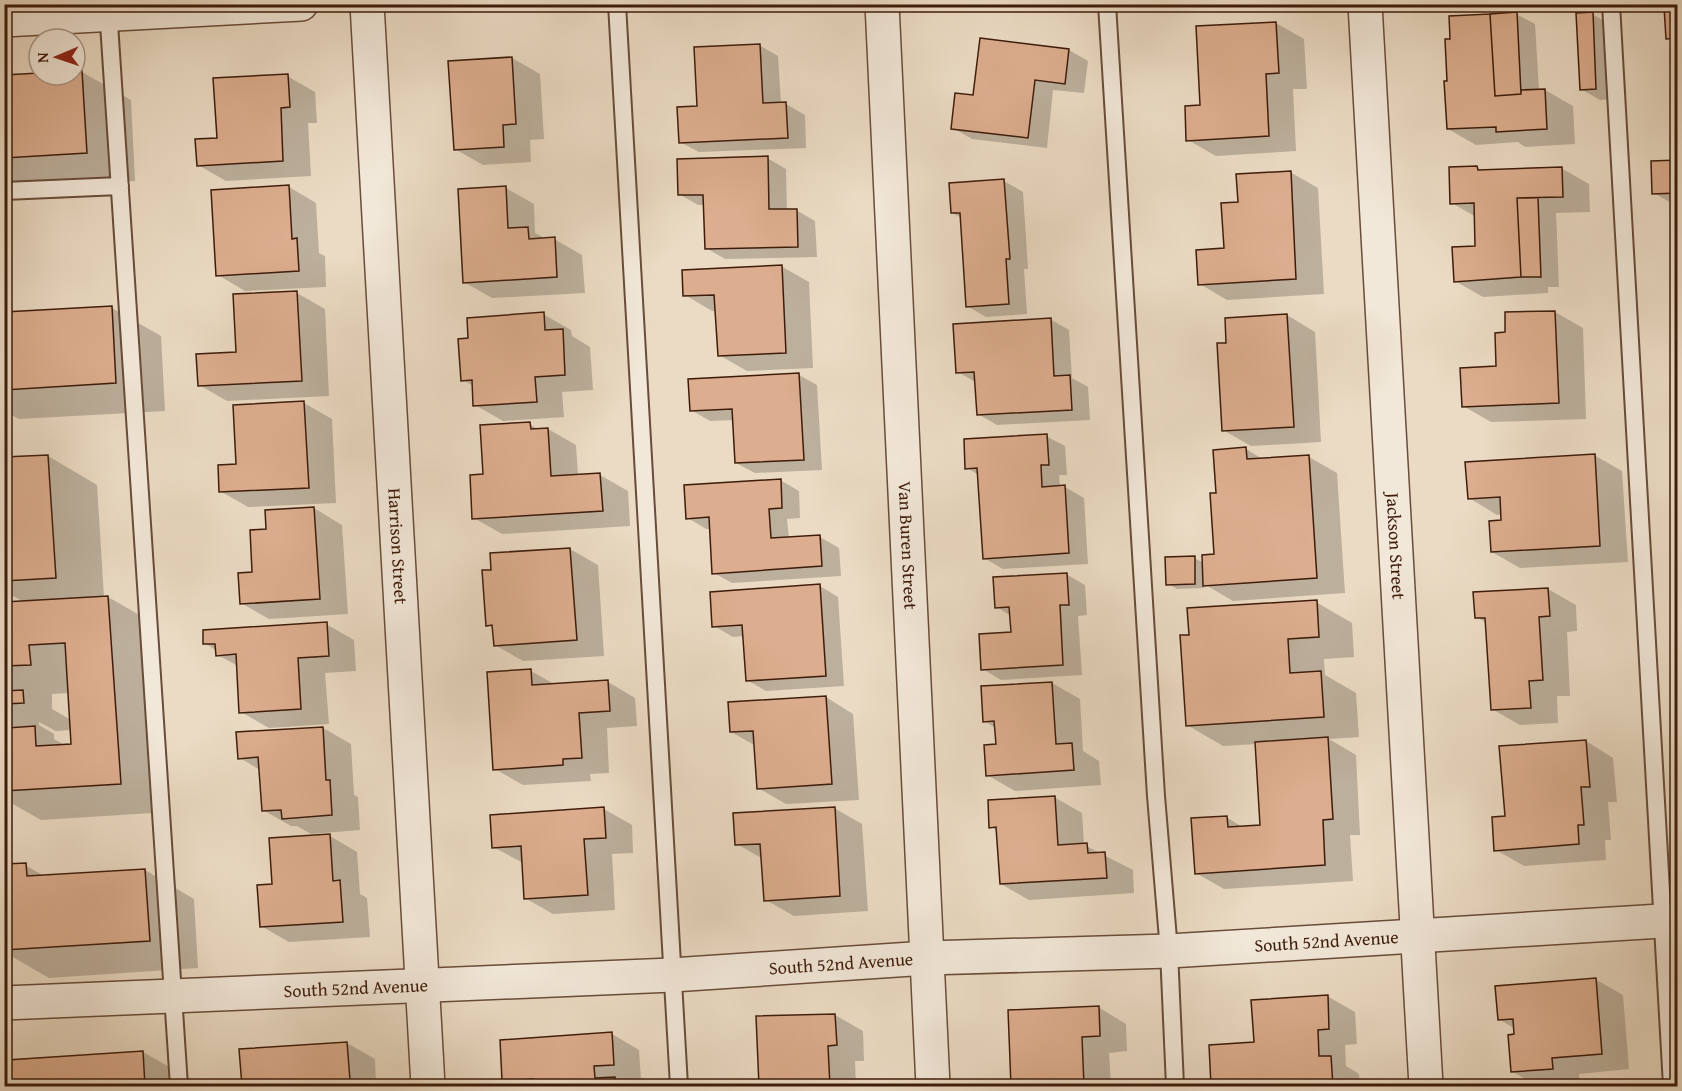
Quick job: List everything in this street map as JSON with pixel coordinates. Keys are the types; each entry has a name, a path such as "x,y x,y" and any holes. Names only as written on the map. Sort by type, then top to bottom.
{"street":[{"path":"4,20 108,10 301,4"},
{"name":"Harrison Street","path":"367,4 428,1086"},
{"name":"Van Buren Street","path":"882,4 933,1086"},
{"name":"Jackson Street","path":"1365,4 1426,1086"},
{"name":"South 52nd Avenue","path":"4,1004 422,984 672,975 927,958 1168,951 1670,920"}],"lane":[{"path":"617,4 679,1086"},
{"path":"1107,4 1176,1086"},
{"path":"1611,4 1670,920 1672,1086"},
{"path":"108,10 178,1086"},
{"path":"4,191 120,186"}],"building":[{"path":"1678,6 1678,38 1666,39 1664,7"},
{"path":"1517,12 1521,94 1495,96 1490,14"},
{"path":"1593,12 1596,89 1580,90 1576,13"},
{"path":"1490,14 1495,96 1521,94 1521,90 1545,89 1547,129 1496,132 1496,127 1447,129 1444,81 1447,81 1445,39 1450,39 1449,16"},
{"path":"1276,22 1279,73 1266,74 1269,136 1186,141 1185,106 1200,105 1196,26"},
{"path":"980,38 1069,49 1065,84 1035,80 1028,138 951,129 955,93 973,95"},
{"path":"760,44 763,103 786,102 788,138 679,143 677,107 697,106 694,47"},
{"path":"512,57 516,124 503,125 504,147 454,150 448,61"},
{"path":"27,74 27,87 83,87 87,153 4,158 4,75"},
{"path":"288,74 290,107 281,108 283,161 197,166 195,139 217,138 213,78"},
{"path":"768,156 769,209 797,209 798,247 705,249 703,195 678,195 677,159"},
{"path":"1678,160 1678,193 1652,194 1651,161"},
{"path":"1477,166 1478,170 1562,167 1563,197 1517,198 1521,277 1454,282 1452,247 1475,246 1474,203 1450,204 1449,167"},
{"path":"1291,171 1296,279 1198,285 1196,250 1224,248 1221,203 1238,202 1236,174"},
{"path":"1004,179 1010,259 1006,259 1009,304 966,307 960,213 951,213 949,183"},
{"path":"289,185 292,239 297,238 299,271 216,276 211,190"},
{"path":"506,186 508,228 528,227 529,239 555,237 557,277 463,283 458,189"},
{"path":"1517,198 1538,198 1541,277 1521,277"},
{"path":"782,265 786,353 718,356 714,295 683,296 682,270"},
{"path":"297,291 302,381 198,386 196,354 236,352 233,294"},
{"path":"112,306 116,383 4,390 4,312"},
{"path":"1555,311 1559,403 1462,407 1460,368 1496,366 1495,333 1505,332 1505,312"},
{"path":"544,312 545,330 563,329 565,375 535,377 537,402 473,406 472,380 461,381 458,339 468,338 467,318"},
{"path":"1287,314 1294,427 1222,431 1217,343 1226,343 1225,318"},
{"path":"1051,318 1054,376 1070,375 1072,410 977,415 974,372 956,373 953,324"},
{"path":"799,373 804,460 735,463 732,409 690,411 688,379"},
{"path":"304,401 309,488 219,492 218,465 236,464 233,405"},
{"path":"530,422 531,429 548,428 551,476 600,473 603,511 472,519 470,475 483,474 480,425"},
{"path":"1047,434 1049,465 1041,465 1042,487 1065,485 1069,553 983,559 977,468 965,469 964,439"},
{"path":"1246,447 1247,459 1309,455 1317,578 1203,586 1202,555 1214,554 1210,493 1216,493 1213,450"},
{"path":"1595,454 1600,546 1491,552 1489,521 1501,520 1500,497 1468,499 1465,462"},
{"path":"48,455 56,578 4,581 4,457"},
{"path":"781,479 782,508 769,509 771,538 820,535 822,566 712,574 709,517 686,519 684,485"},
{"path":"314,507 320,599 240,604 238,573 252,572 250,530 266,529 265,510"},
{"path":"570,548 577,640 494,646 492,625 486,626 482,570 491,570 490,553"},
{"path":"1195,556 1195,584 1166,585 1165,557"},
{"path":"1067,573 1069,605 1060,605 1063,665 981,670 979,634 1011,632 1009,607 995,608 993,577"},
{"path":"820,584 826,676 746,681 742,625 712,627 710,592"},
{"path":"1548,588 1550,616 1539,617 1543,680 1529,681 1531,708 1491,710 1485,618 1475,618 1473,592"},
{"path":"108,596 121,784 4,791 4,691 23,690 24,703 5,704 7,728 35,726 36,746 71,744 65,643 29,645 31,665 4,666 4,602"},
{"path":"1317,600 1319,637 1288,639 1290,673 1321,671 1324,717 1186,726 1180,635 1189,635 1187,608"},
{"path":"327,622 329,656 298,658 301,709 239,713 236,654 216,656 215,644 203,644 203,630"},
{"path":"531,669 532,685 608,680 610,711 579,713 582,758 563,759 563,765 493,770 487,672"},
{"path":"1052,682 1056,744 1072,743 1074,770 986,776 984,745 996,744 994,721 983,722 981,686"},
{"path":"826,696 832,784 757,789 753,731 730,732 728,702"},
{"path":"323,727 326,780 330,780 332,815 282,819 281,810 262,811 258,757 238,759 236,732"},
{"path":"1328,737 1333,819 1323,820 1325,865 1195,874 1191,818 1227,816 1228,827 1260,825 1255,742"},
{"path":"1586,740 1590,787 1581,787 1584,825 1578,825 1579,844 1494,851 1492,817 1505,816 1499,746"},
{"path":"1055,796 1058,845 1087,843 1088,853 1105,852 1107,878 1000,884 996,827 989,828 988,800"},
{"path":"604,807 606,838 584,839 588,895 524,899 521,846 492,848 490,815"},
{"path":"835,807 840,896 764,901 760,844 735,845 733,813"},
{"path":"330,834 333,881 340,880 343,922 260,927 257,885 272,884 269,838"},
{"path":"26,863 27,876 145,869 150,941 4,950 4,864"},
{"path":"1596,978 1602,1054 1552,1058 1553,1069 1511,1072 1508,1035 1514,1034 1513,1019 1498,1020 1495,986"},
{"path":"1328,995 1329,1029 1318,1030 1319,1056 1331,1056 1333,1086 1211,1086 1209,1045 1254,1042 1251,1000"},
{"path":"1099,1006 1100,1036 1082,1037 1084,1086 1011,1086 1008,1010"},
{"path":"835,1014 837,1045 828,1046 830,1086 759,1086 756,1016"},
{"path":"612,1032 614,1065 594,1066 595,1078 615,1077 615,1086 534,1086 533,1079 502,1081 500,1040"},
{"path":"347,1042 350,1080 329,1082 330,1086 242,1086 239,1049"},
{"path":"143,1051 145,1086 9,1086 7,1060"}]}
